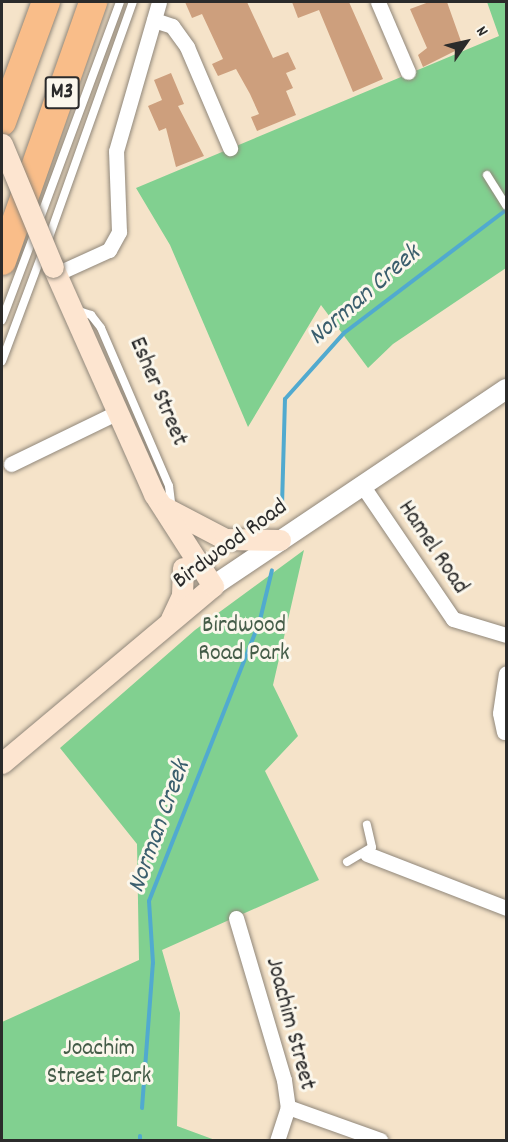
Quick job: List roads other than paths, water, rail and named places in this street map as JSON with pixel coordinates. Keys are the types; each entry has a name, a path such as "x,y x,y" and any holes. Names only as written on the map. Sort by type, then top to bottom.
{"highway":[{"name":"M3","path":"2,122 46,2"},
{"name":"M3","path":"2,261 93,2"}],"main road":[{"name":"Esher Street","path":"2,144 118,412 207,590"},
{"name":"Esher Street","path":"164,504 157,513 183,568 207,590"},
{"path":"164,504 218,537 255,550 280,540"},
{"path":"168,623 182,595 183,568"},
{"name":"Birdwood Road","path":"2,763 207,590"}],"street":[{"path":"55,270 110,250 116,241 116,151 159,2"},
{"path":"378,2 408,72"},
{"path":"154,20 172,26 187,47 230,148"},
{"name":"Birdwood Road","path":"280,540 507,389"},
{"path":"11,464 118,412"},
{"name":"Hamel Road","path":"362,485 453,618 474,629 507,635"},
{"name":"Birdwood Road","path":"207,590 255,550"},
{"path":"504,732 500,713 507,673"},
{"path":"367,854 507,908"},
{"name":"Joachim Street","path":"236,918 288,1107 277,1140"},
{"path":"288,1107 380,1140"}],"lane":[{"path":"2,320 120,2"},
{"path":"2,361 133,2"},
{"path":"486,175 507,205"},
{"name":"Esher Street","path":"72,310 91,315 101,328 169,486 164,504"},
{"path":"347,862 367,854 372,847 367,825"}],"waterway":[{"name":"Norman Creek","path":"282,506 285,399 344,333 506,210"},
{"name":"Norman Creek","path":"142,1108 153,963 149,901 260,620 272,570"}],"park label":[{"name":"Birdwood Road Park","path":"244,641"},
{"name":"Joachim Street Park","path":"99,1064"}]}
